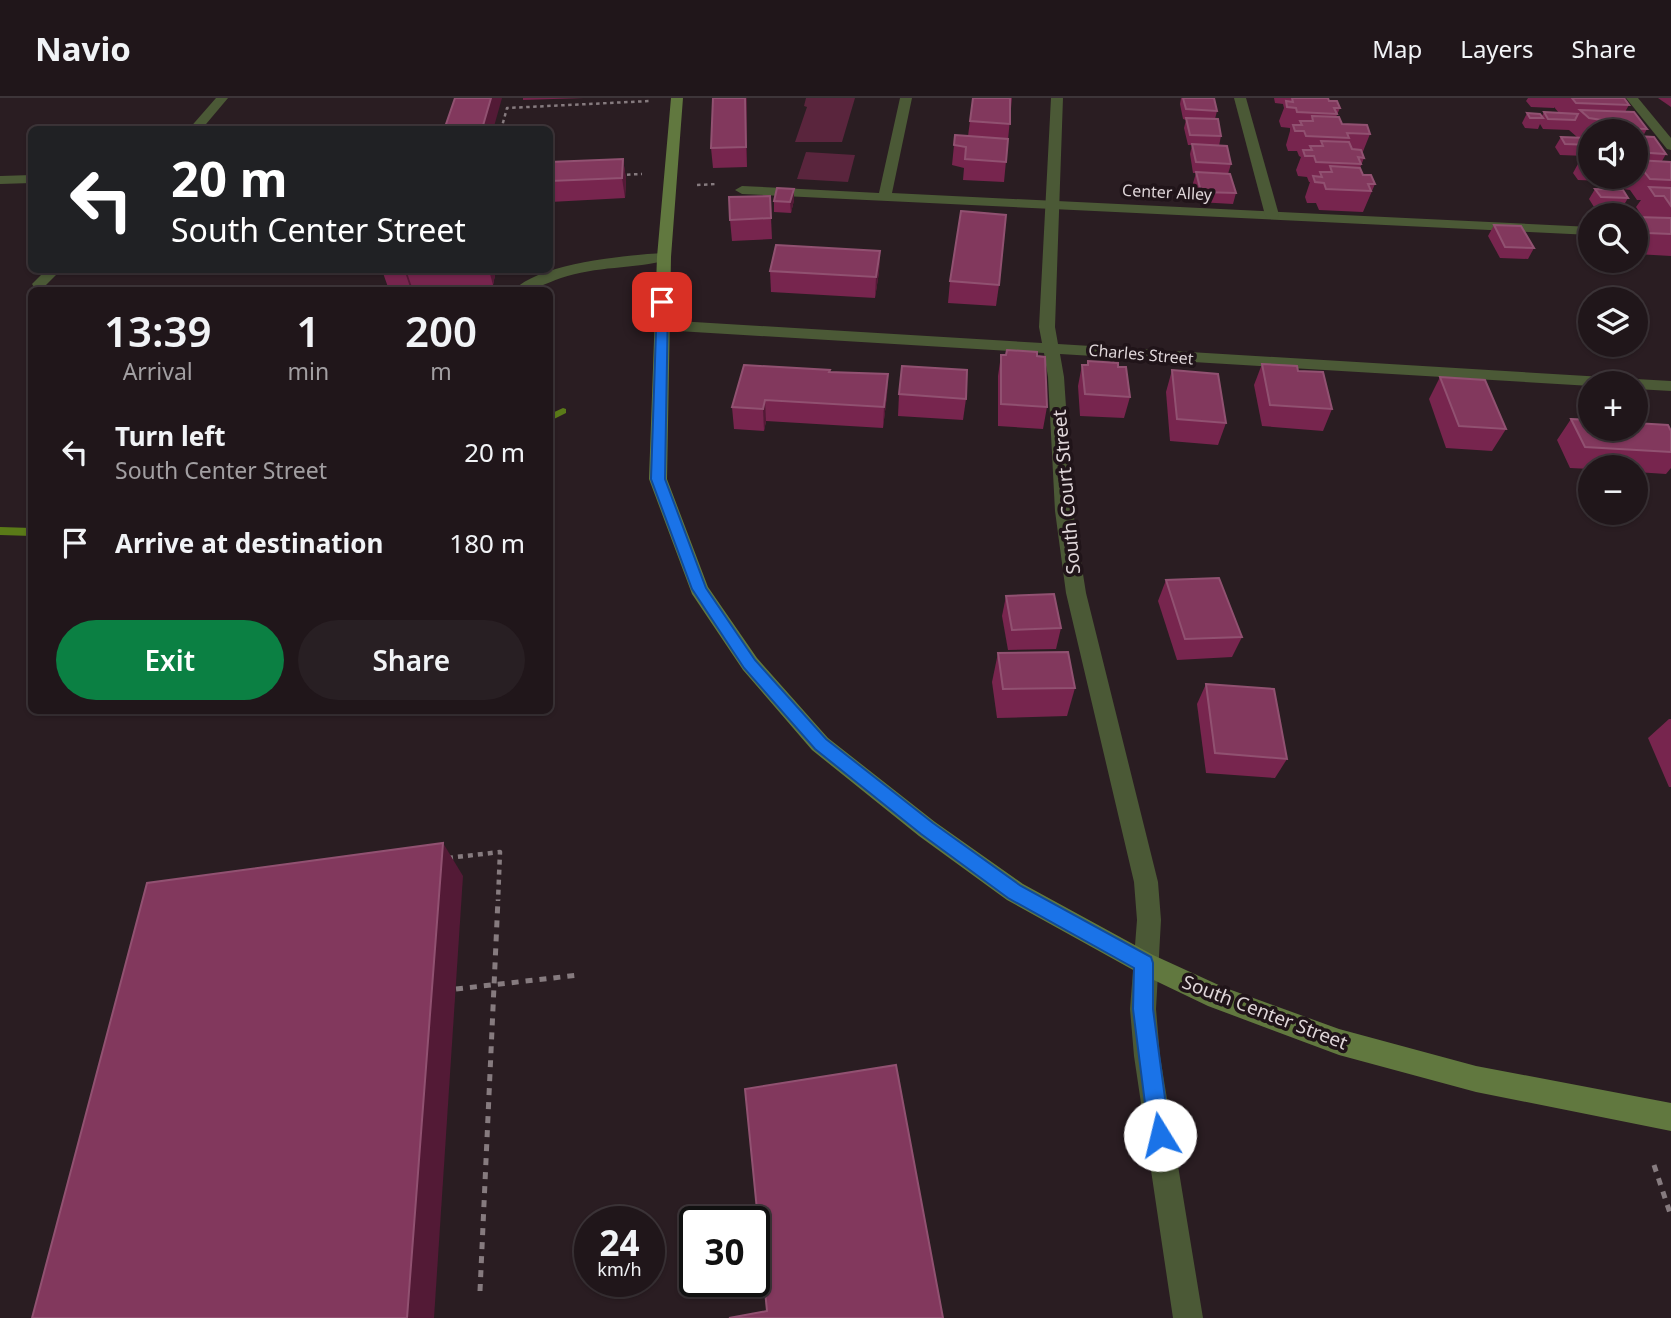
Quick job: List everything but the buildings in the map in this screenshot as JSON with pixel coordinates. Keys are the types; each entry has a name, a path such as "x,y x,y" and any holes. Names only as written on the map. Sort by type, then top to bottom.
{"street":[{"path":"198,126 222,98"},
{"name":"South Center Street","path":"677,98 664,257 658,479 699,589 750,664 820,744 927,828 1015,892 1144,963 1217,997 1339,1042 1476,1079 1671,1117"},
{"path":"885,197 906,98"},
{"name":"South Court Street","path":"1056,98 1047,302 1050,347 1056,377 1064,511 1076,593 1146,882 1149,920 1143,1009 1147,1056 1188,1318"},
{"path":"1240,98 1272,215"},
{"path":"1633,98 1671,146"},
{"path":"0,180 28,179"},
{"name":"Center Alley","path":"742,190 1578,230"},
{"path":"528,287 573,269 604,262 664,257"},
{"path":"39,284 51,273"},
{"name":"Charles Street","path":"661,325 1578,381"},
{"path":"1648,385 1671,386"}],"path":[{"path":"502,126 507,108 651,101"},
{"path":"615,175 642,174"},
{"path":"696,185 721,184"},
{"path":"444,859 500,852 480,1291"},
{"path":"456,989 579,975"},
{"path":"1654,1165 1671,1216"}],"shaded area":[{"path":"806,98 855,98 842,142 795,142 807,107 804,106"},
{"path":"806,152 855,155 848,182 797,179"}],"waterway":[{"path":"553,416 563,411"},
{"path":"0,531 28,532"}],"route":[{"path":"662,302 658,479 699,589 750,664 820,744 927,828 1015,892 1144,963 1143,1009 1147,1056 1160,1135"}]}
